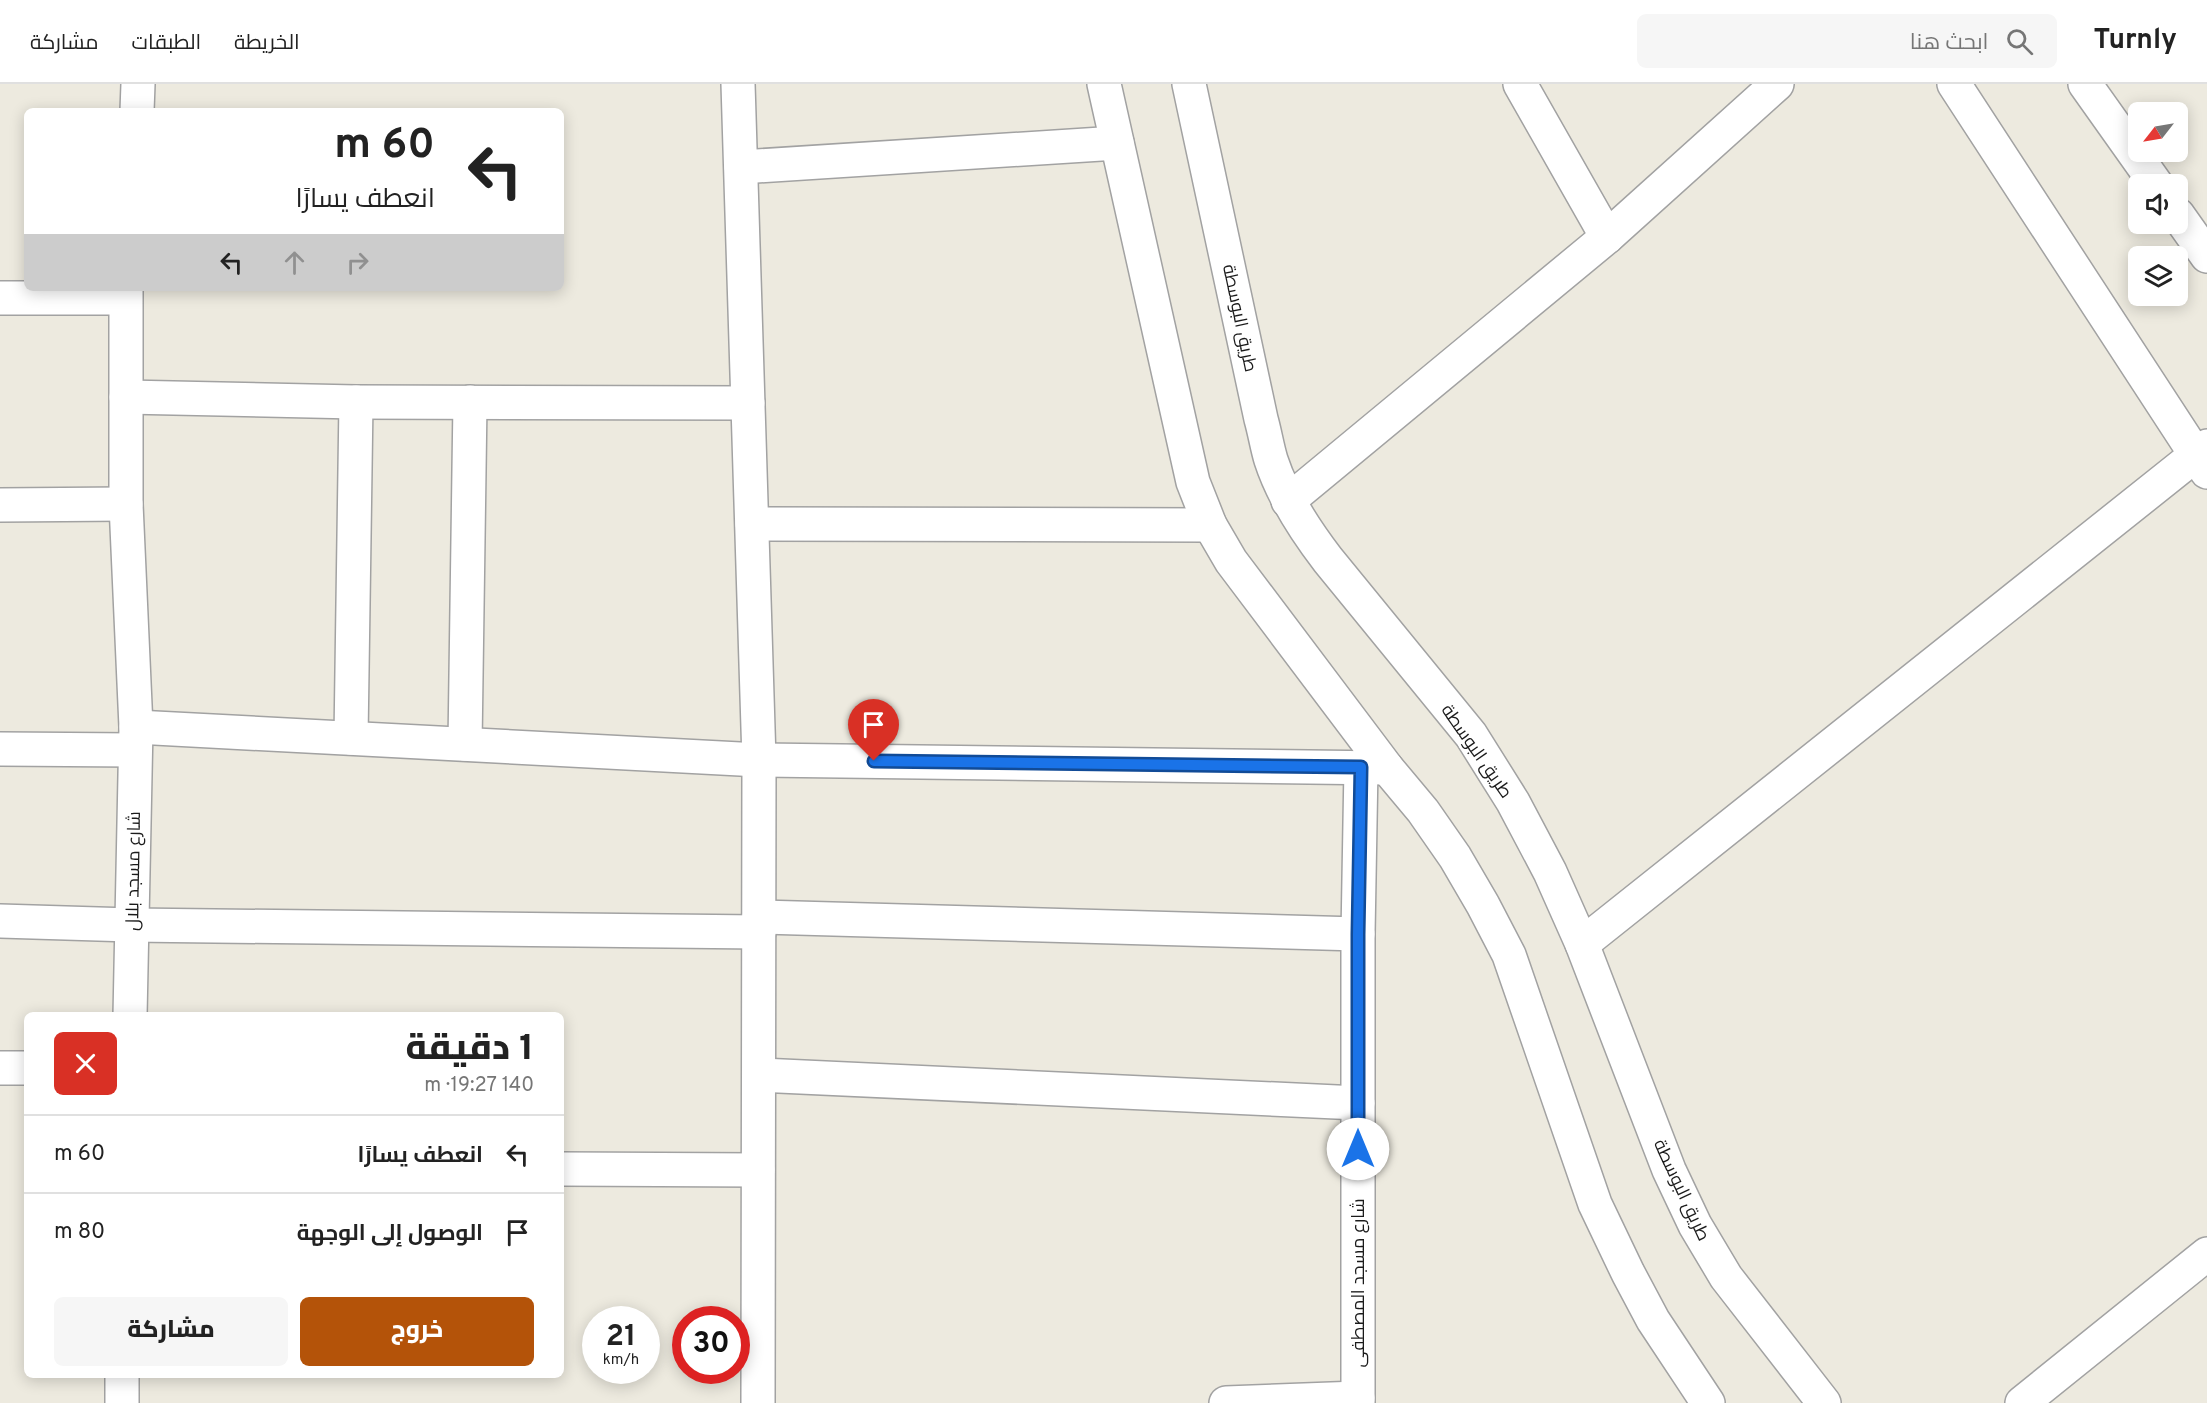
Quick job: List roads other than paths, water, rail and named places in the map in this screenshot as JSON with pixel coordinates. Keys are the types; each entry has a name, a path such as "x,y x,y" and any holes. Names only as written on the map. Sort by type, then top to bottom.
{"street":[{"path":"136,108 138,84"},
{"path":"738,84 759,759 758,1403"},
{"path":"1104,84 1193,482 1210,525 1231,561 1374,767 1423,811 1455,857 1509,955 1595,1204 1653,1320 1708,1403"},
{"name":"طريق البوسطة","path":"1189,84 1266,440 1288,501 1306,532 1471,735 1513,802 1550,872 1582,944 1669,1170 1695,1225 1726,1277 1824,1403"},
{"path":"1520,84 1607,237"},
{"path":"1288,501 1607,237 1777,84"},
{"path":"1582,944 2203,458 1954,84"},
{"path":"2085,84 2149,174"},
{"path":"741,167 1117,143"},
{"path":"2188,229 2207,256"},
{"path":"0,298 125,293"},
{"name":"شارع مسجد بلال","path":"125,293 126,504 136,739 130,1012"},
{"path":"126,397 356,402 748,403"},
{"path":"351,738 356,402"},
{"path":"465,744 470,402"},
{"path":"0,505 126,504"},
{"path":"752,524 1210,525"},
{"path":"0,749 136,739 351,738 759,759 1374,767"},
{"name":"شارع مسجد المصطفى","path":"1359,1400 1358,934 1374,767"},
{"path":"0,921 132,925 759,924 1358,934"},
{"path":"0,1068 24,1068"},
{"path":"759,1075 1358,1103"},
{"path":"564,1168 758,1170"},
{"path":"2022,1403 2207,1254"},
{"path":"122,1378 122,1403"},
{"path":"1226,1403 1359,1400"}]}
